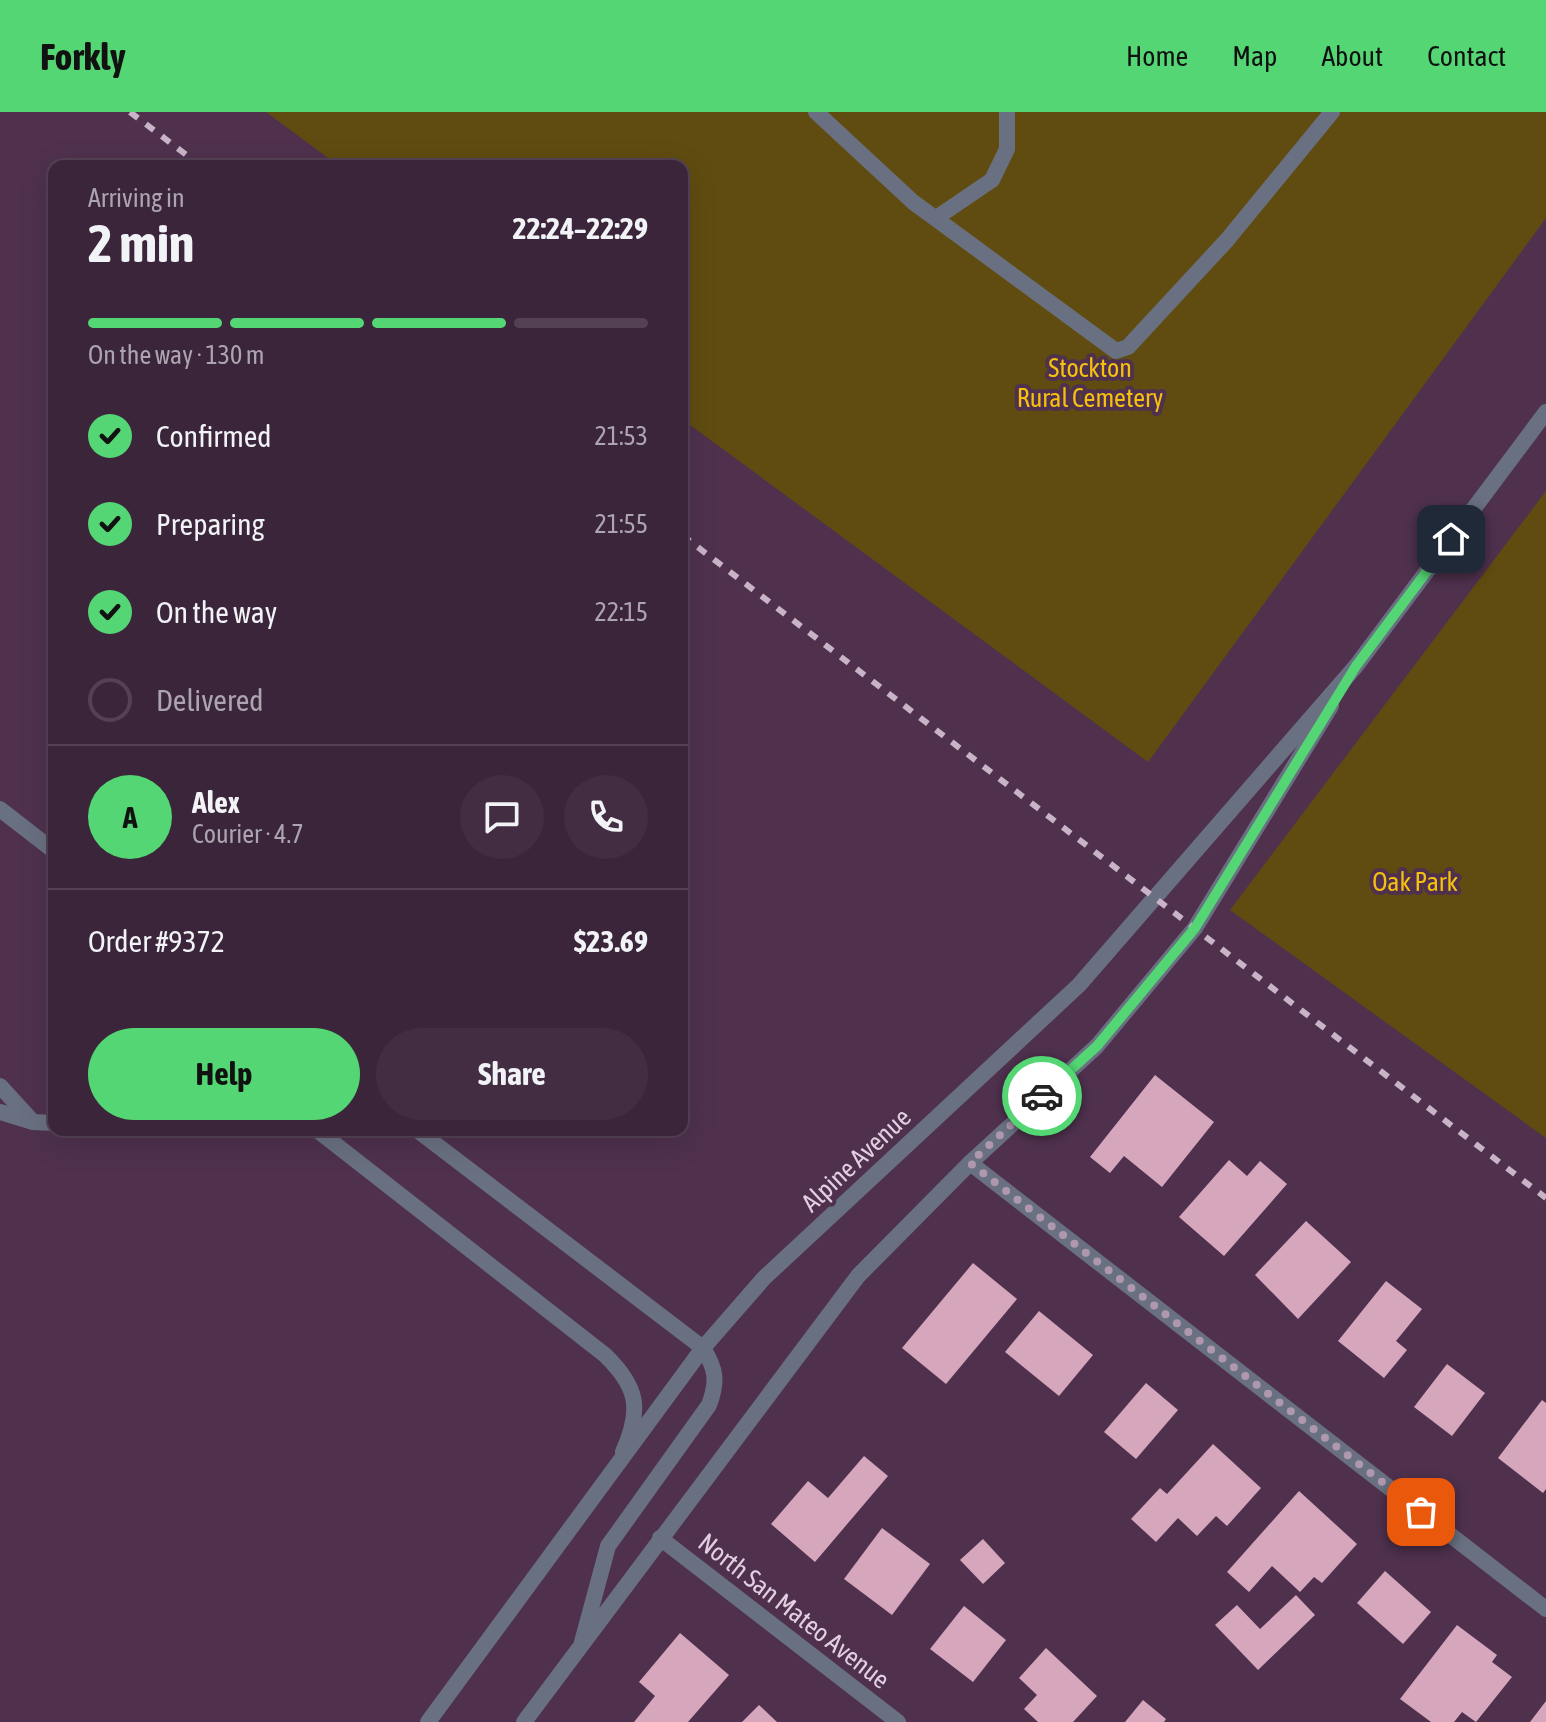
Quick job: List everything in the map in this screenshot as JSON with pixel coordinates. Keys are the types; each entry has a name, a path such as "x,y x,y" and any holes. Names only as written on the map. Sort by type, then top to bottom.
{"street":[{"path":"816,112 913,202 1116,351 1128,347 1227,240 1332,112"},
{"path":"936,218 992,180 1007,149 1007,112"},
{"name":"Alpine Avenue","path":"428,1722 703,1348 764,1278 1079,985 1356,666 1546,412"},
{"name":"Alpine Avenue","path":"524,1722 858,1276 970,1163 1097,1046 1195,928 1356,666"},
{"path":"0,809 48,846"},
{"path":"0,1086 33,1122"},
{"path":"0,1112 33,1122 48,1123"},
{"path":"325,1136 621,1371 631,1385 635,1418 623,1453"},
{"path":"425,1136 703,1348 713,1365 716,1385 709,1405 608,1546 582,1642"},
{"path":"970,1163 1546,1609"},
{"name":"North San Mateo Avenue","path":"660,1538 898,1722"}],"green space":[{"name":"Stockton Rural Cemetery","path":"266,112 1546,112 1546,218 1148,762 688,423 688,160 331,160"},
{"name":"Oak Park","path":"1546,491 1546,1138 1230,910"}],"building":[{"path":"1155,1075 1214,1122 1162,1187 1124,1156 1110,1173 1090,1157"},
{"path":"1229,1160 1247,1176 1260,1161 1287,1184 1224,1256 1179,1217"},
{"path":"1306,1221 1351,1262 1298,1319 1255,1275"},
{"path":"973,1263 1017,1299 946,1384 902,1348"},
{"path":"1386,1281 1422,1309 1396,1341 1407,1350 1384,1378 1338,1341"},
{"path":"1039,1311 1093,1355 1059,1396 1005,1352"},
{"path":"1447,1364 1485,1393 1452,1436 1414,1407"},
{"path":"1146,1383 1178,1410 1136,1459 1104,1432"},
{"path":"1542,1400 1546,1403 1546,1489 1543,1493 1498,1458"},
{"path":"1213,1444 1261,1488 1227,1526 1216,1516 1197,1536 1178,1518 1156,1542 1131,1519 1160,1488 1167,1494"},
{"path":"864,1456 888,1476 815,1562 771,1524 808,1481 828,1498"},
{"path":"1299,1491 1357,1544 1322,1583 1314,1577 1300,1592 1272,1566 1249,1592 1227,1572"},
{"path":"882,1528 930,1564 892,1615 844,1579"},
{"path":"983,1539 1005,1563 983,1584 960,1560"},
{"path":"1385,1571 1431,1612 1403,1644 1357,1603"},
{"path":"1296,1595 1315,1615 1258,1670 1215,1625 1237,1605 1260,1629"},
{"path":"964,1606 1006,1640 973,1682 930,1649"},
{"path":"1457,1625 1497,1655 1492,1662 1512,1677 1476,1722 1462,1712 1454,1722 1431,1722 1400,1699"},
{"path":"680,1633 729,1675 688,1722 634,1722 655,1696 639,1682"},
{"path":"1046,1648 1097,1696 1073,1722 1038,1722 1024,1709 1037,1695 1019,1678"},
{"path":"1143,1700 1166,1719 1164,1722 1125,1722"},
{"path":"1546,1701 1546,1722 1530,1722"},
{"path":"759,1705 777,1722 742,1722"}],"railway":[{"path":"130,112 193,160"},
{"path":"688,540 1546,1198"}],"way so far":[{"path":"1042,1096 970,1163 1421,1512"}],"route":[{"path":"1042,1096 1097,1046 1195,928 1356,666 1451,539"}]}
